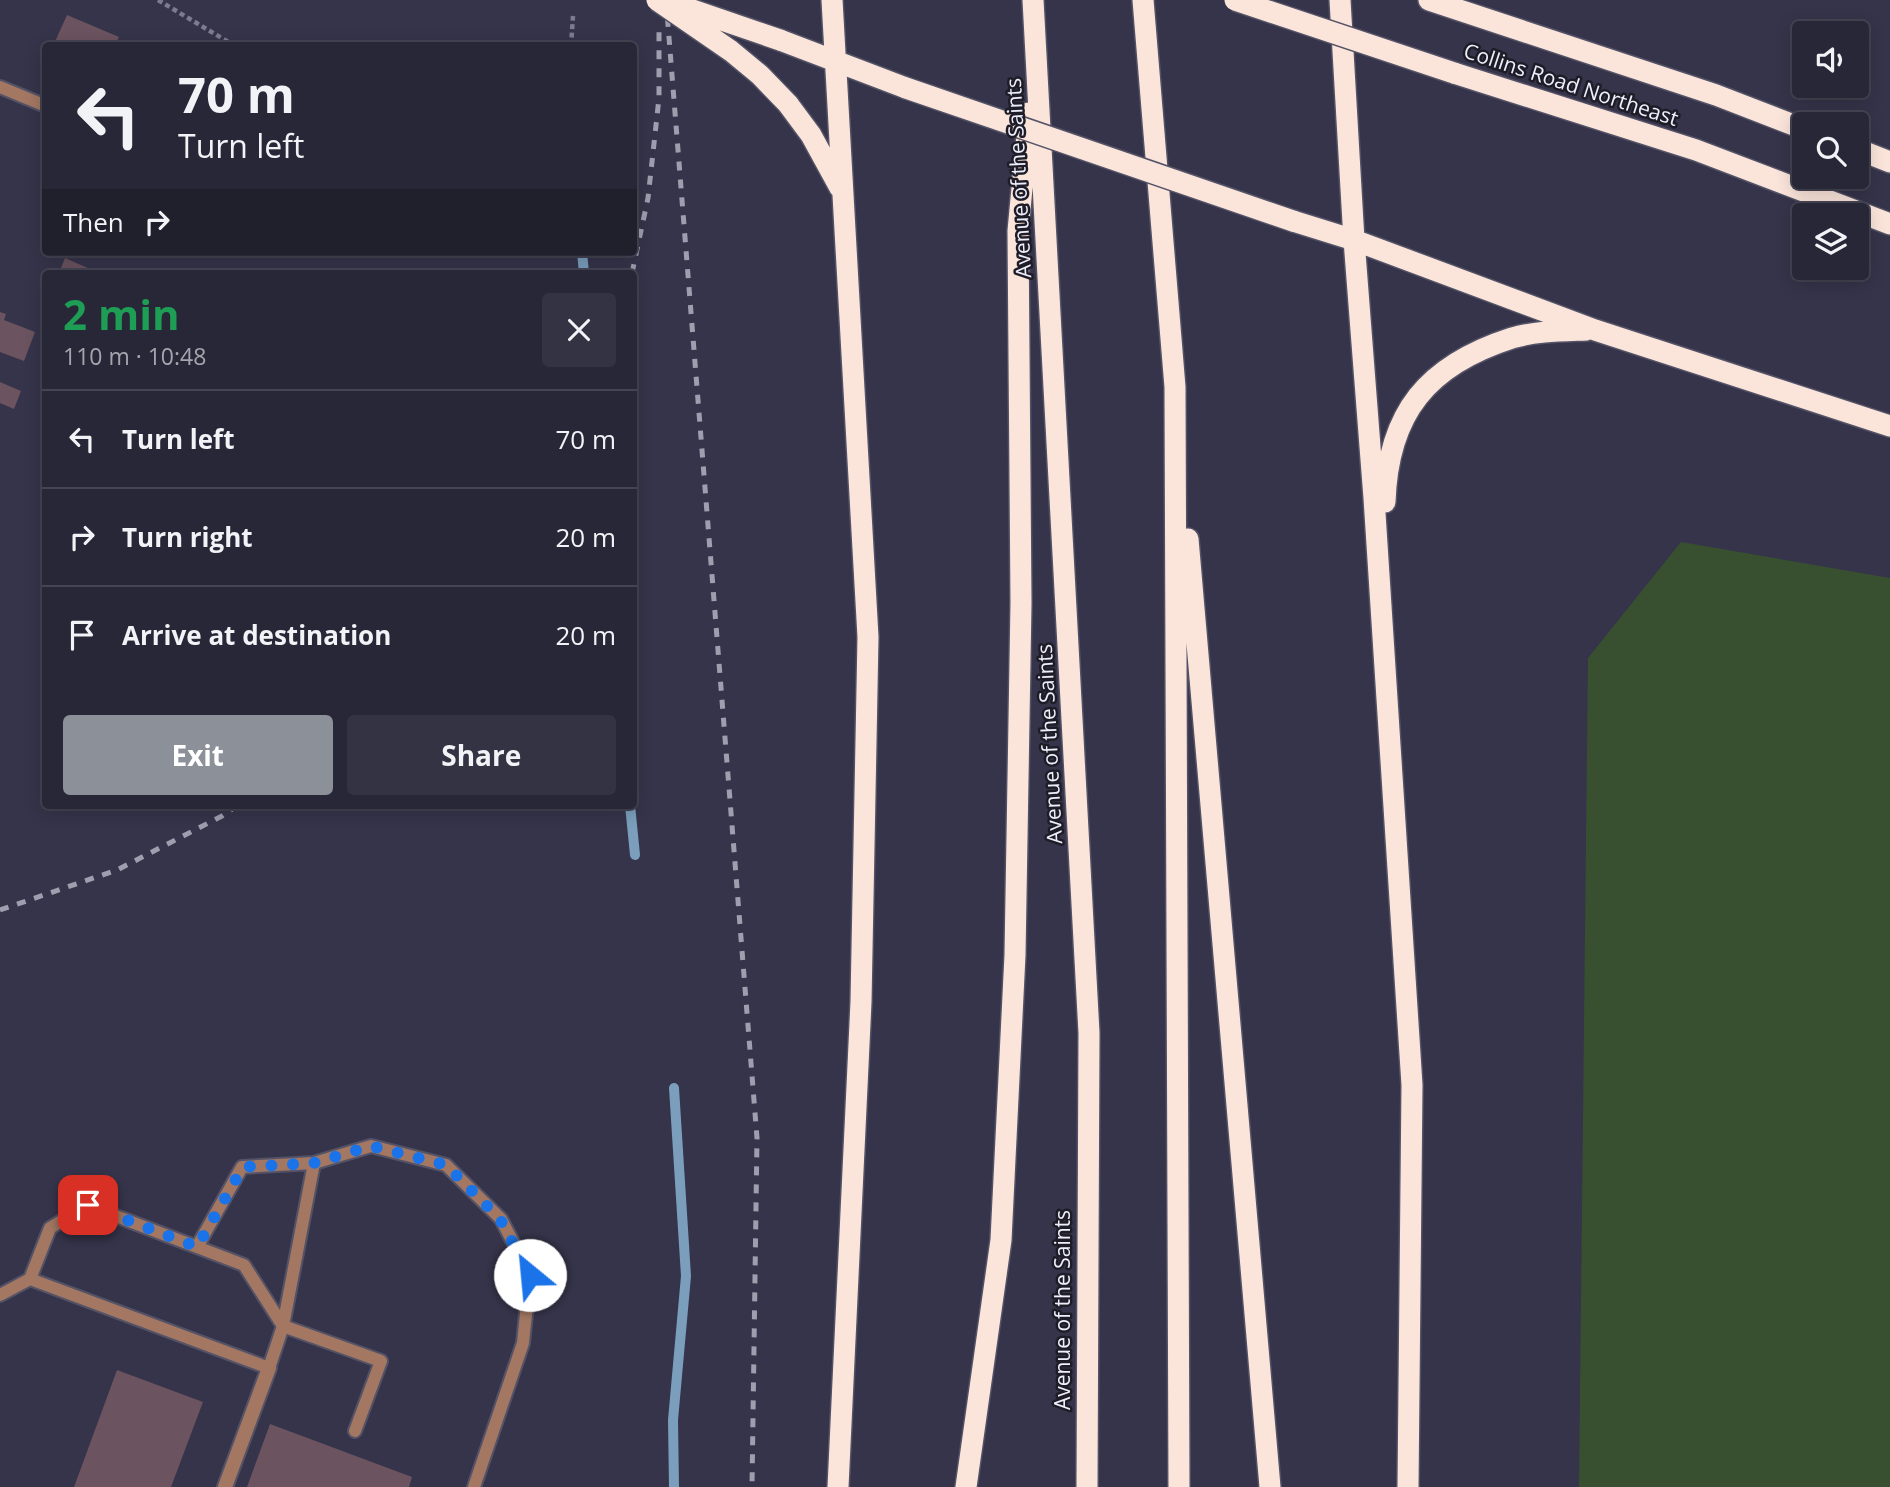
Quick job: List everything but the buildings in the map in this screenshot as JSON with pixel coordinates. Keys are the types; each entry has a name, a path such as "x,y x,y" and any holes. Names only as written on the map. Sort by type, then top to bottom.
{"highway":[{"path":"657,0 731,51 760,75 788,104 811,135 843,193"},
{"path":"663,0 780,40 906,88 1354,240 1595,330 1890,426"},
{"path":"832,0 868,638 861,1002 838,1487"},
{"name":"Avenue of the Saints","path":"1033,0 1089,1033 1087,1487"},
{"path":"1143,0 1270,1487"},
{"name":"Collins Road Northeast","path":"1235,0 1696,150 1890,225"},
{"path":"1340,0 1412,1085 1408,1487"},
{"name":"Collins Road Northeast","path":"1438,3 1716,95 1792,124"},
{"path":"966,1487 1002,1227 1015,955 1021,603 1018,231 1036,41"},
{"path":"1869,154 1890,162"},
{"path":"1381,598 1385,493 1390,452 1401,422 1418,396 1440,373 1461,360 1513,338 1595,330"},
{"path":"1175,387 1180,1487"}],"street":[{"path":"225,1487 269,1368"}],"lane":[{"path":"0,87 42,104"},
{"path":"197,1247 243,1167 314,1163 371,1146 446,1165 500,1219 530,1275 523,1343 474,1487"},
{"path":"30,1279 269,1368 283,1326 314,1163"},
{"path":"0,1295 30,1279 50,1228 88,1205 244,1265 283,1326 381,1361 355,1431"}],"path":[{"path":"158,0 229,42"},
{"path":"571,42 573,16"}],"green space":[{"path":"1681,542 1890,578 1890,1487 1579,1487 1588,658"}],"waterway":[{"path":"582,256 584,270"},
{"path":"630,809 635,855"},
{"path":"674,1088 686,1276 673,1420 674,1487"}],"railway":[{"path":"666,0 757,1138 752,1487"},
{"path":"637,250 648,198 659,98 659,24"},
{"path":"633,270 636,256"},
{"path":"0,910 117,870 232,809"}],"route":[{"path":"88,1205 197,1247 243,1167 314,1163 371,1146 446,1165 500,1219 530,1275"}]}
